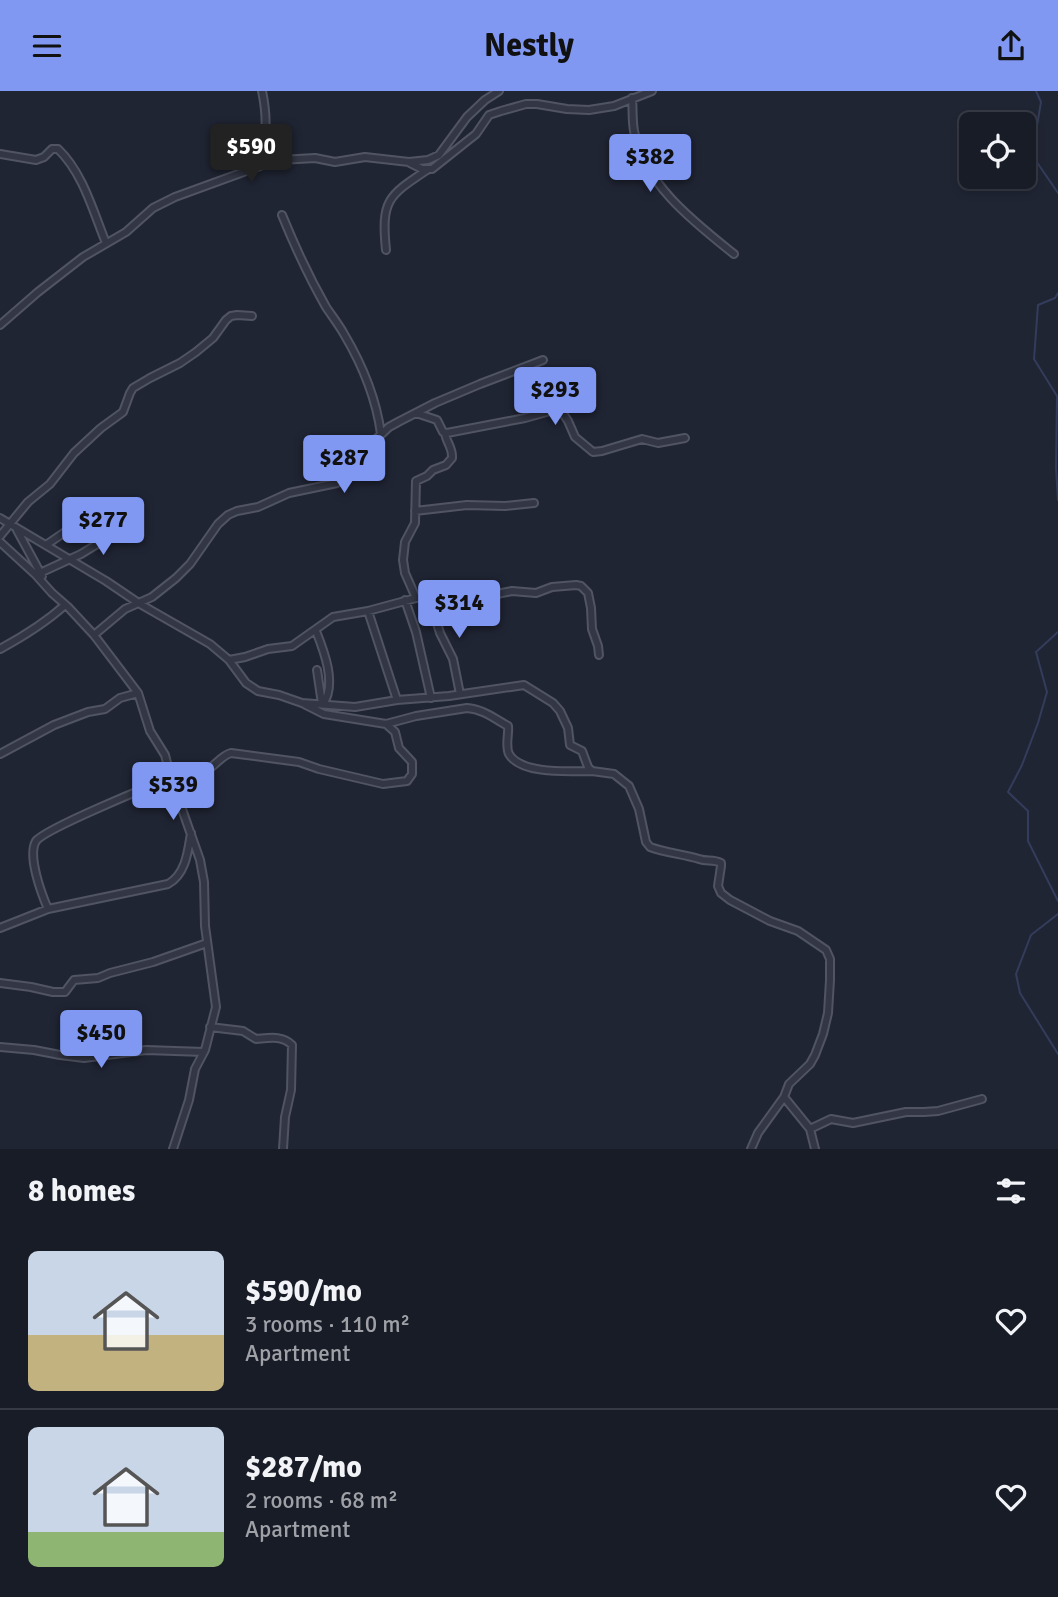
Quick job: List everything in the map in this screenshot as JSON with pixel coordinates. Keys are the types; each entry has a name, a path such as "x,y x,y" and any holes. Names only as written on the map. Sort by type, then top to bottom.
{"street":[{"path":"260,166 266,132 262,91"},
{"path":"0,325 83,257 134,227 162,203 280,160 310,158 328,162 365,157 409,162 428,160 439,155 467,117 499,91"},
{"path":"386,250 384,226 387,205 391,198 398,190 437,166 470,140 493,113 526,104 589,110 614,106 652,91"},
{"path":"632,98 634,132 638,146 658,183 695,222 734,254"},
{"path":"0,154 36,160 52,149 60,151 81,182 106,243"},
{"path":"409,162 428,170"},
{"path":"282,215 305,267 371,386 380,434"},
{"path":"0,536 13,526 28,502 50,484 75,453 100,428 123,412 133,388 196,352 213,338 231,316 252,316"},
{"path":"94,635 125,609 152,597 183,571 218,524 228,515 258,507 289,493 338,483 380,434 400,421 480,384 543,360"},
{"path":"445,433 554,410 562,412 575,437 593,452 642,439 658,443 685,438"},
{"path":"416,413 437,420 453,453 446,465 416,481 415,523 405,542 403,560 405,573 416,598"},
{"path":"415,511 467,505 505,506 534,503"},
{"path":"46,545 94,512"},
{"path":"0,518 210,644 229,660 246,683 254,689 302,703 355,707 522,685 536,691 560,711 568,729 570,745 581,749 592,771"},
{"path":"13,526 47,587"},
{"path":"40,573 122,529"},
{"path":"0,542 94,635 138,693 150,731 165,755 191,832 203,875 204,916 216,1005 173,1149"},
{"path":"229,660 268,649 292,646 333,617 368,611 405,600 468,597 512,591 536,593 559,586 576,585 588,593 591,624 599,655"},
{"path":"429,597 440,633 453,659 460,694"},
{"path":"405,600 416,632 431,698"},
{"path":"0,649 41,625 65,605"},
{"path":"368,611 397,700"},
{"path":"316,631 328,670 328,695 322,704"},
{"path":"317,670 322,704"},
{"path":"0,754 64,721 105,709 120,698 138,693"},
{"path":"302,703 324,714 386,725 416,716 467,708 474,708 489,715 508,726 508,752 514,760 541,770 614,774 629,786 639,809 646,842 650,847 700,860 718,861 721,866 718,886 721,893 770,921 798,931 822,946 829,953 830,980 828,1013 816,1055 789,1084 784,1097 763,1125 751,1149"},
{"path":"48,909 37,879 34,860 36,841 44,835 99,808 171,779 204,771 216,765 226,754 237,753 299,762 383,784 407,781 412,774 412,762 399,748 395,732 386,725"},
{"path":"0,928 48,909 168,884 177,877 185,862 191,832"},
{"path":"0,983 65,992 74,981 98,978 208,943"},
{"path":"210,1027 243,1031 256,1039 284,1039 292,1045 291,1090 285,1117 283,1149"},
{"path":"0,1047 84,1058 152,1050 204,1052"},
{"path":"784,1097 810,1129 815,1149"},
{"path":"810,1129 831,1119 853,1123 906,1112 938,1111 982,1099"}],"waterway":[{"path":"1036,91 1041,102 1032,155 1058,193"},
{"path":"1058,293 1055,298 1038,305 1034,359 1057,396 1058,500"},
{"path":"1058,632 1036,652 1047,692 1022,765 1008,792 1028,811 1028,841 1058,901"},
{"path":"1058,914 1031,935 1016,974 1020,993 1058,1054"}]}
